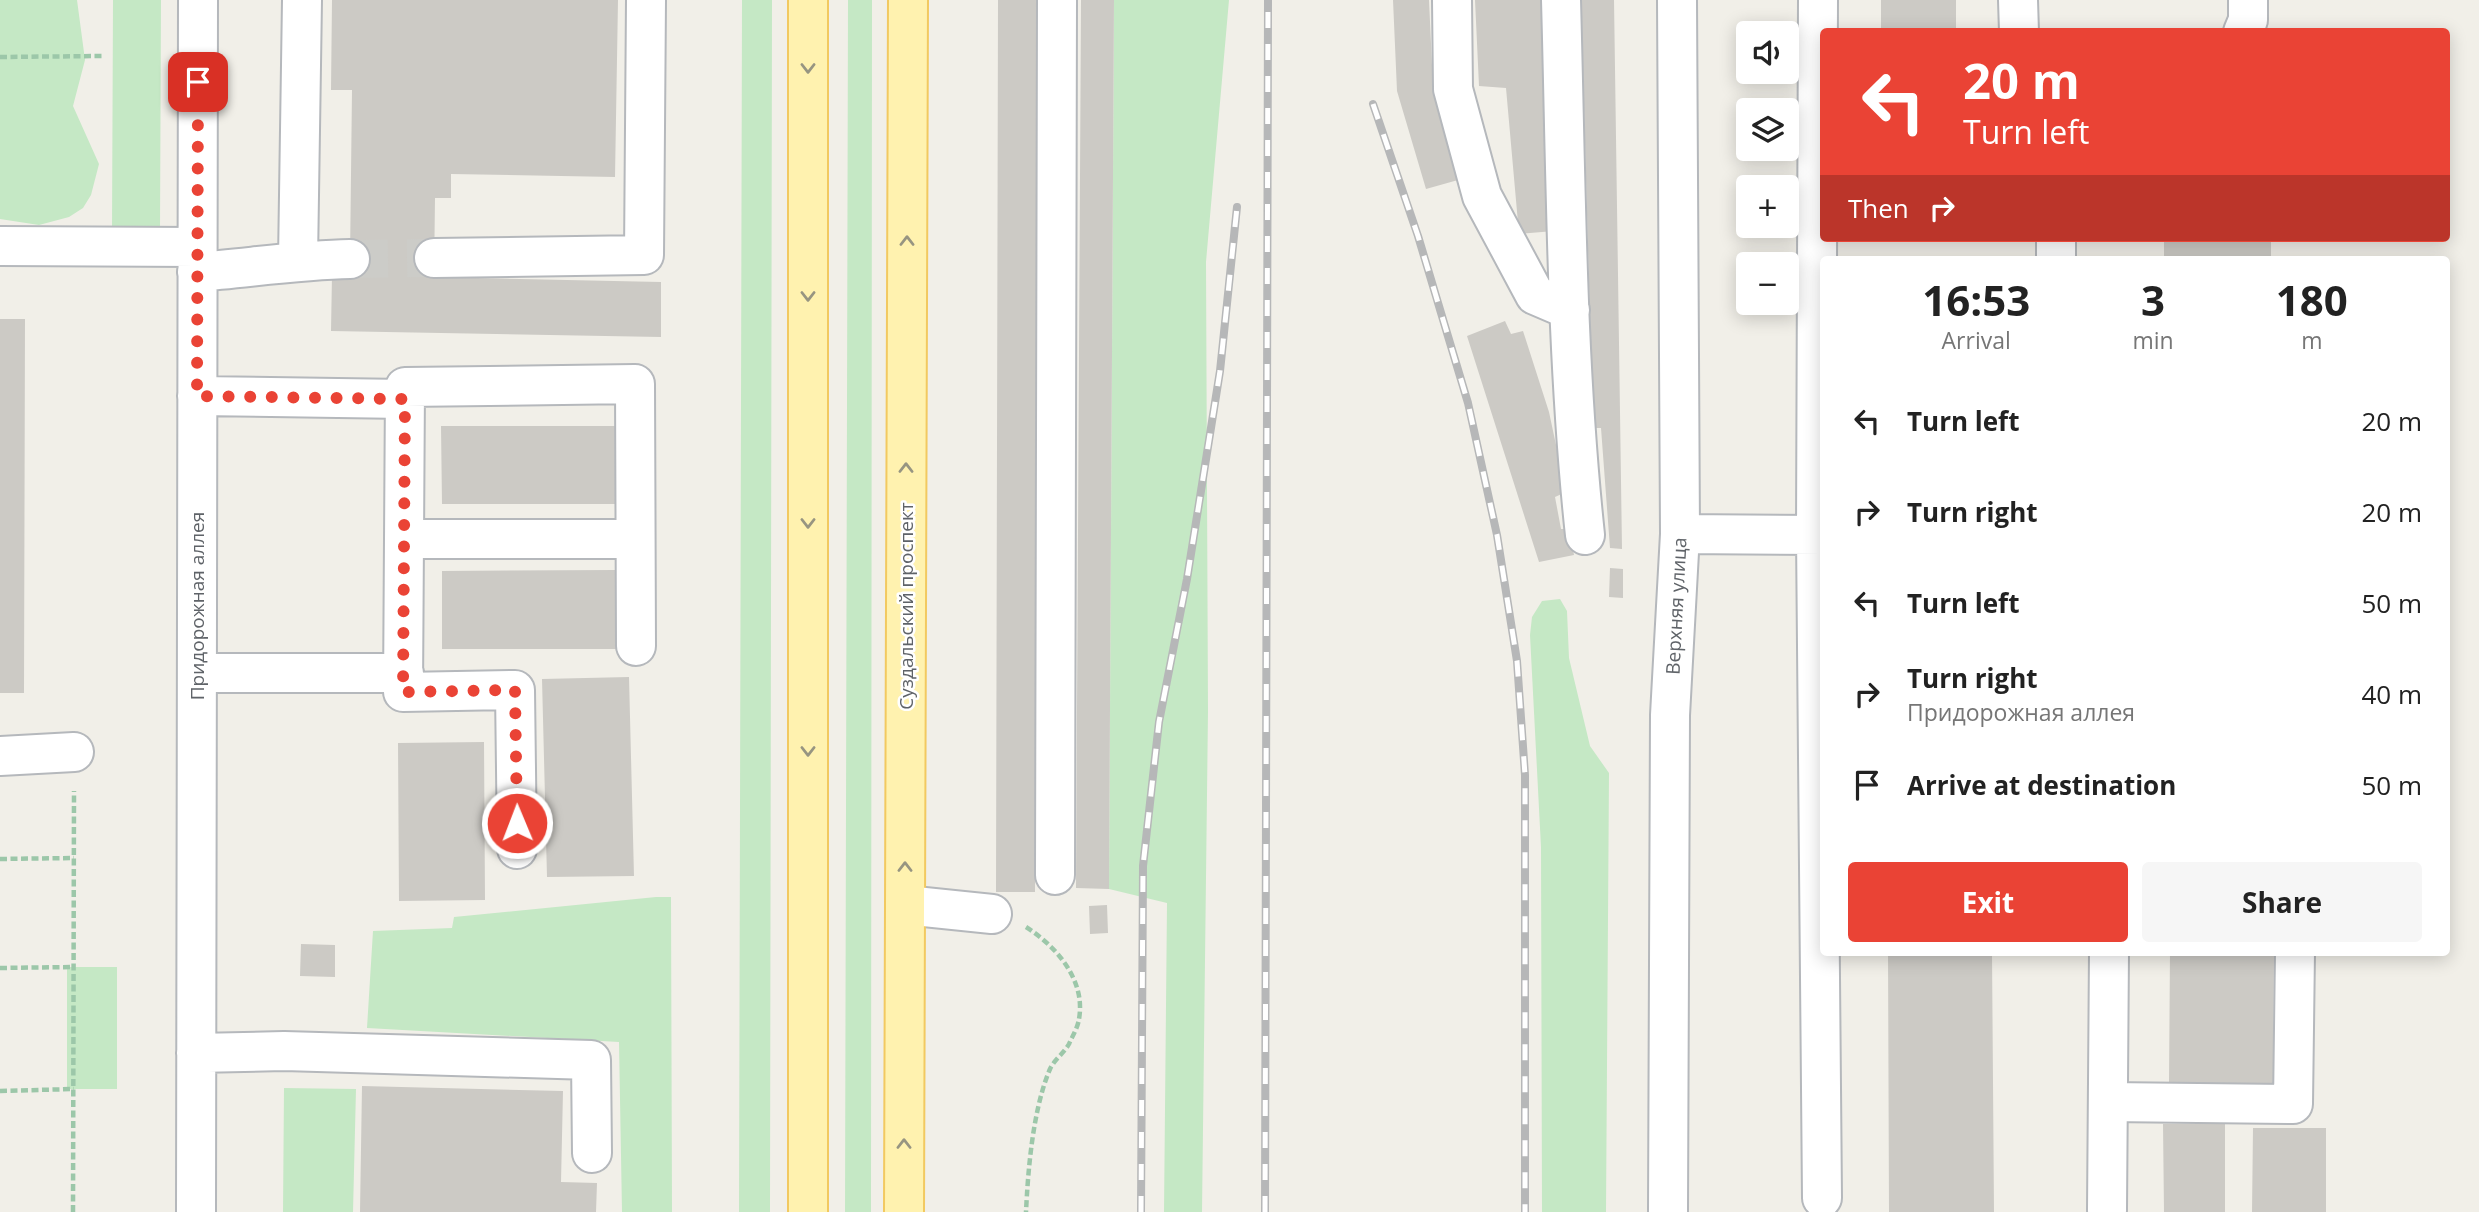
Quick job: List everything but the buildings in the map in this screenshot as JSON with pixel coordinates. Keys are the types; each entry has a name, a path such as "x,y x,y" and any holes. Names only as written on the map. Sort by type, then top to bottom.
{"main road":[{"path":"808,0 808,1212"},
{"name":"Суздальский проспект","path":"904,1212 908,0"}],"street":[{"name":"Придорожная аллея","path":"195,1212 198,0"},
{"path":"298,260 302,0"},
{"path":"433,258 644,255 646,0"},
{"path":"1055,875 1057,0"},
{"path":"1452,0 1453,89 1482,196 1535,295 1570,310"},
{"path":"1561,0 1570,310 1579,481 1585,535"},
{"name":"Верхняя улица","path":"1668,1212 1670,715 1680,534 1677,0"},
{"path":"1680,534 1820,535 1818,0"},
{"path":"2018,0 2019,28"},
{"path":"2245,28 2248,20 2248,0"},
{"path":"0,246 197,259 249,268 298,260 350,259"},
{"path":"517,849 515,690 403,692 405,387 635,384 636,646"},
{"path":"197,396 405,399"},
{"path":"404,539 635,539"},
{"path":"197,673 404,673"},
{"path":"0,757 74,751"},
{"path":"905,905 992,914"},
{"path":"1821,956 1822,1198"},
{"path":"2107,1210 2109,956"},
{"path":"2108,1102 2293,1104 2295,956"},
{"path":"196,1052 284,1051 591,1060 592,1153"}],"path":[{"path":"0,57 102,56"},
{"path":"73,1212 74,751"},
{"path":"0,859 74,858"},
{"path":"992,914 1018,923 1045,939 1067,966 1079,994 1079,1020 1068,1047 1050,1068 1040,1105 1028,1162 1026,1212"},
{"path":"0,968 74,967"},
{"path":"0,1091 74,1089"}],"green space":[{"path":"0,0 77,0 85,60 73,106 99,164 91,195 83,208 69,217 39,225 0,219"},
{"path":"113,0 161,0 160,229 112,229"},
{"path":"742,0 772,0 770,1212 739,1212"},
{"path":"848,0 872,0 871,1212 845,1212"},
{"path":"1114,0 1229,0 1206,262 1208,711 1202,1212 1164,1212 1167,903 1109,889"},
{"path":"1560,599 1567,611 1569,658 1590,746 1609,773 1606,1212 1542,1212 1541,847 1530,635 1532,617 1542,601"},
{"path":"671,897 672,1212 622,1212 619,1042 367,1028 373,931 452,928 454,917"},
{"path":"67,967 117,967 117,1089 67,1089"},
{"path":"284,1088 356,1089 353,1212 283,1212"}],"tunnel":[{"path":"350,259 434,258"}],"railway":[{"path":"1265,1212 1268,0"},
{"path":"1373,104 1418,236 1468,403 1497,535 1517,661 1525,775 1525,1212"},
{"path":"1141,1212 1143,866 1159,722 1187,579 1220,371 1237,207"}],"route":[{"path":"198,82 197,396 405,399 403,692 515,690 517,823"}]}
